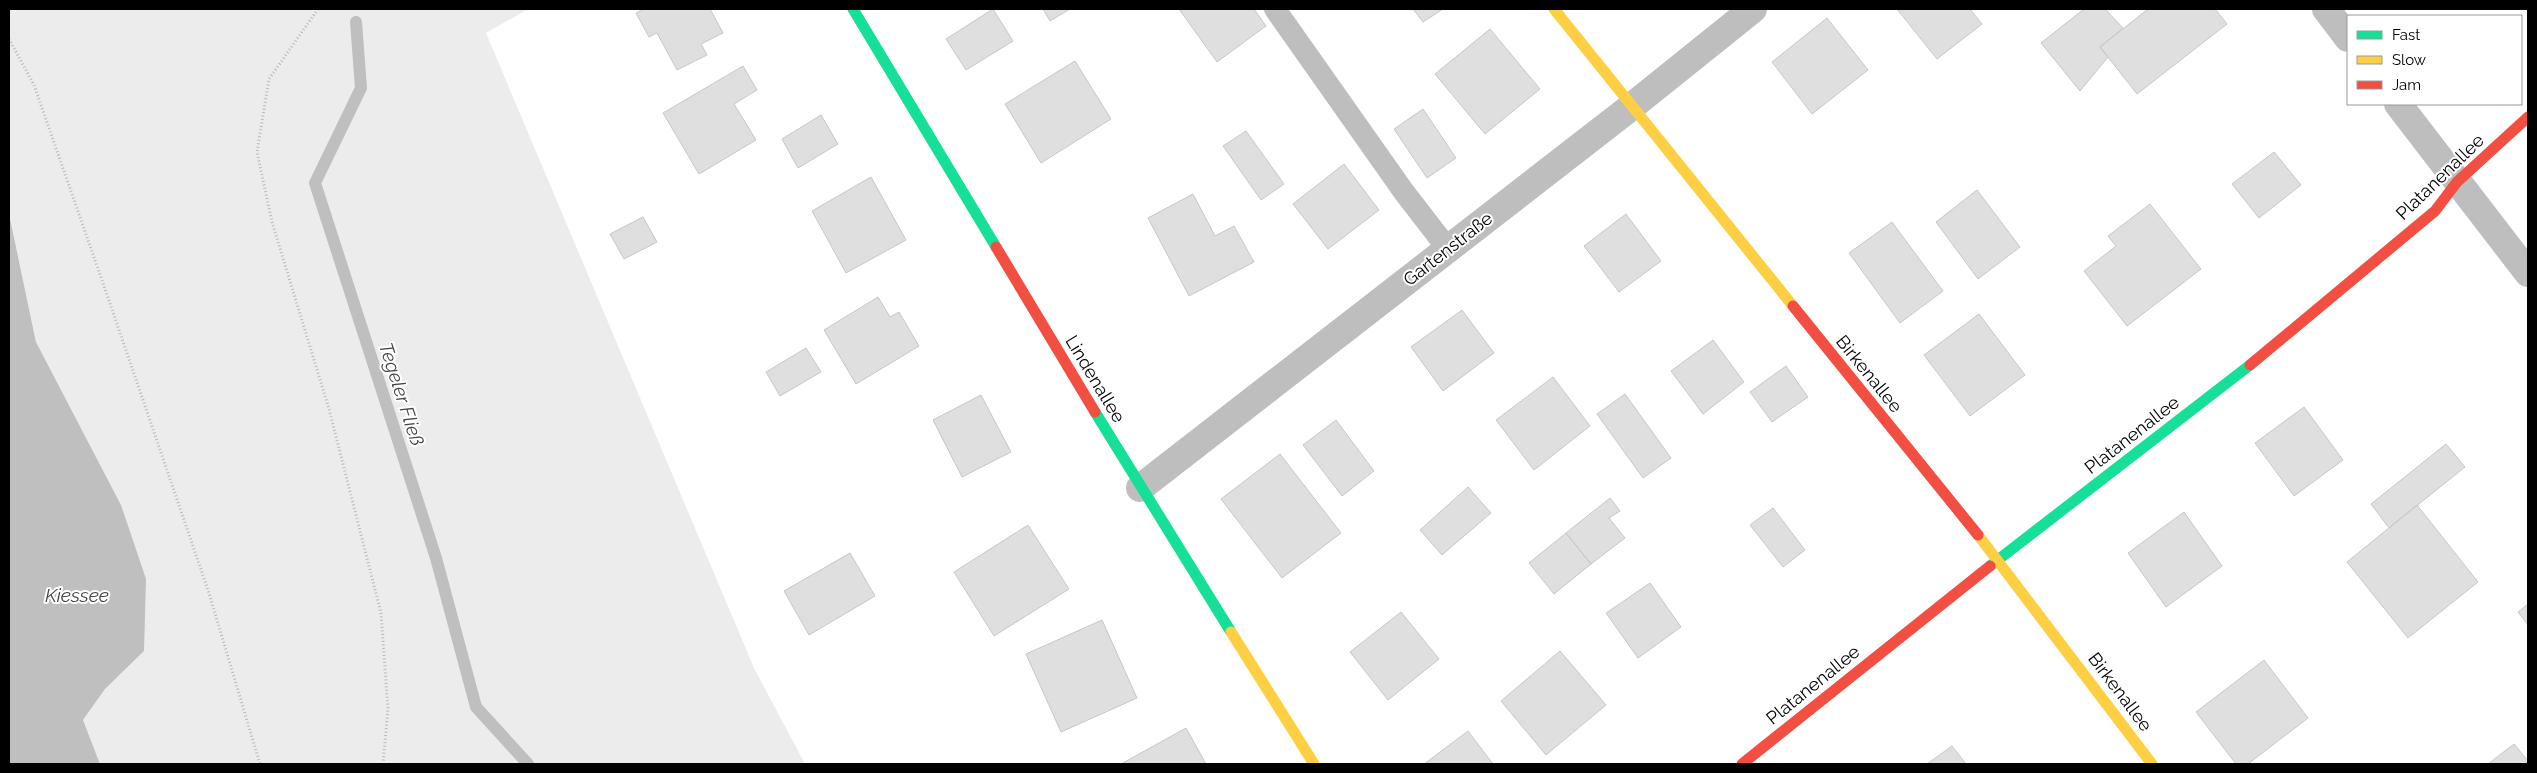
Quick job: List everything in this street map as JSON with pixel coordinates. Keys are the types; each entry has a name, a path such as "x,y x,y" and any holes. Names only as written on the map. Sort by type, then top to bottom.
{"street":[{"name":"Lindenallee","path":"853,9 1140,488 1314,764"},
{"name":"Birkenallee","path":"1554,9 1631,107 1998,560 2152,764"},
{"name":"Gartenstraße","path":"1140,488 1631,107 1753,9"},
{"path":"2326,9 2347,37"},
{"path":"2399,105 2528,273"},
{"name":"Platanenallee","path":"1742,764 1998,560 2227,384 2435,211 2457,182 2528,118"}],"lane":[{"path":"1275,9 1404,192 1448,249"}],"path":[{"path":"318,9 269,79 257,152 272,222 329,409 380,613 388,709 383,764"},
{"path":"9,39 34,85 104,286 208,590 260,764"}],"shaded area":[{"path":"9,9 528,9 486,33 754,668 805,764 100,764 83,720 105,689 144,651 121,505 36,342 9,214"}],"water":[{"name":"Kiessee","path":"9,214 36,342 121,505 146,579 144,651 105,689 83,720 100,764 9,764"}],"building":[{"path":"644,9 710,9 723,33 701,44 707,55 677,70 657,33 649,37 636,13"},
{"path":"993,9 1013,41 966,70 946,39"},
{"path":"1043,9 1070,9 1050,21"},
{"path":"1179,9 1254,9 1266,26 1217,62"},
{"path":"1413,9 1443,9 1423,22"},
{"path":"1897,9 1970,9 1982,24 1937,59"},
{"path":"2084,9 2105,9 2123,28 2100,47 2108,57 2080,91 2041,43"},
{"path":"2148,9 2215,9 2227,24 2137,94 2100,47"},
{"path":"1827,18 1868,70 1812,114 1772,62"},
{"path":"1490,29 1540,89 1485,134 1435,74"},
{"path":"1075,61 1111,119 1041,163 1005,104"},
{"path":"743,66 757,90 734,104 756,140 699,174 663,113"},
{"path":"1423,109 1456,158 1427,178 1394,129"},
{"path":"821,115 838,144 798,168 782,139"},
{"path":"1246,131 1284,184 1261,200 1223,146"},
{"path":"2274,152 2301,185 2259,218 2232,184"},
{"path":"1344,164 1379,210 1328,249 1293,204"},
{"path":"871,177 906,240 846,273 812,211"},
{"path":"1977,190 2020,247 1978,279 1936,222"},
{"path":"1193,194 1215,236 1234,226 1254,262 1189,296 1148,218"},
{"path":"2150,204 2201,269 2127,326 2084,271 2116,246 2108,236"},
{"path":"1626,214 1661,261 1619,292 1584,246"},
{"path":"643,217 657,242 624,259 610,234"},
{"path":"1892,222 1943,291 1900,323 1849,253"},
{"path":"878,297 890,317 899,312 919,346 856,384 824,330"},
{"path":"1462,310 1494,353 1443,391 1411,347"},
{"path":"1979,314 2025,375 1970,416 1924,355"},
{"path":"1713,340 1744,382 1703,414 1671,371"},
{"path":"806,348 821,372 780,396 766,372"},
{"path":"1786,366 1808,397 1772,422 1750,392"},
{"path":"1553,377 1590,426 1534,470 1496,420"},
{"path":"1625,394 1671,458 1643,478 1597,414"},
{"path":"981,395 1011,452 962,477 933,420"},
{"path":"2304,407 2343,460 2294,496 2255,443"},
{"path":"1336,420 1374,471 1342,496 1303,445"},
{"path":"2446,444 2465,467 2389,528 2371,504"},
{"path":"1280,454 1341,533 1282,578 1221,499"},
{"path":"1468,487 1491,513 1442,555 1420,530"},
{"path":"1610,498 1620,511 1609,518 1625,538 1591,564 1566,533"},
{"path":"2417,505 2478,582 2408,638 2347,562"},
{"path":"1773,508 1805,550 1783,567 1750,525"},
{"path":"2184,512 2222,566 2166,607 2128,553"},
{"path":"1028,525 1069,589 994,636 954,572"},
{"path":"1566,533 1591,564 1554,594 1529,563"},
{"path":"850,553 875,596 809,635 784,591"},
{"path":"1650,583 1681,627 1638,658 1606,613"},
{"path":"2528,604 2528,625 2518,612"},
{"path":"1401,612 1439,659 1388,700 1350,652"},
{"path":"1102,620 1137,698 1061,732 1026,654"},
{"path":"1560,651 1606,705 1546,755 1501,701"},
{"path":"2264,660 2308,718 2248,764 2236,764 2196,712"},
{"path":"1186,728 1206,764 1121,764"},
{"path":"1468,731 1493,764 1424,764"},
{"path":"2514,744 2528,761 2528,764 2488,764"},
{"path":"1952,746 1966,764 1927,764"}],"waterway":[{"name":"Tegeler Fließ","path":"356,22 361,88 315,183 436,558 476,707 528,764"}],"traffic: fast":[{"path":"853,9 996,247"},
{"path":"1990,566 2250,365"},
{"path":"1095,412 1231,632"}],"traffic: slow":[{"path":"1554,9 1793,306"},
{"path":"1978,535 2152,764"},
{"path":"1231,632 1314,764"}],"traffic: jam":[{"path":"2250,365 2435,211 2457,182 2528,117"},
{"path":"996,247 1095,412"},
{"path":"1793,306 1978,535"},
{"path":"1742,764 1990,566"}]}
